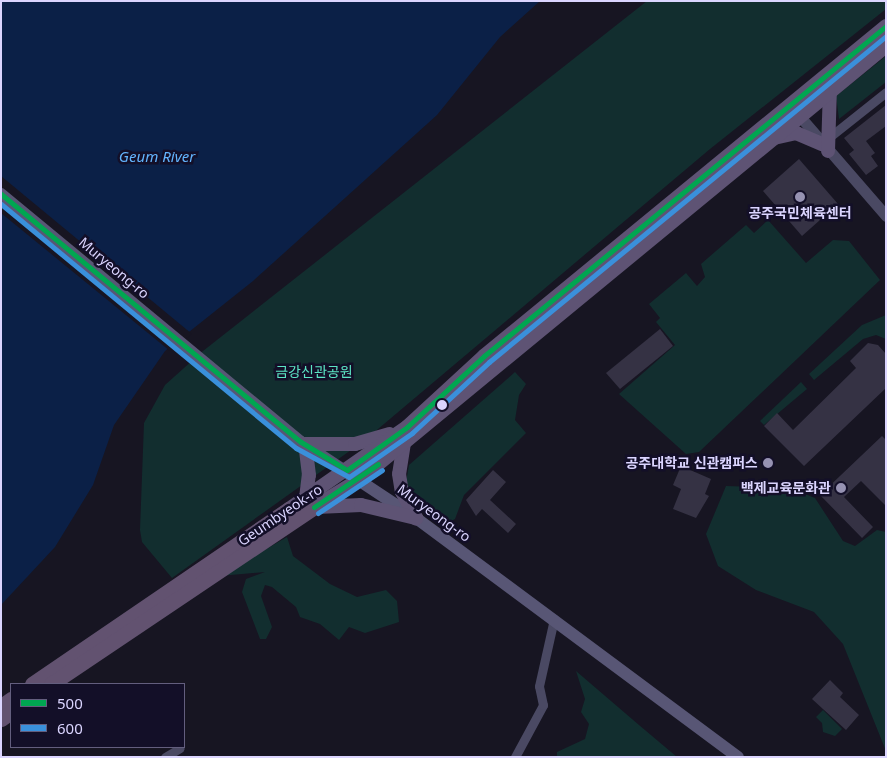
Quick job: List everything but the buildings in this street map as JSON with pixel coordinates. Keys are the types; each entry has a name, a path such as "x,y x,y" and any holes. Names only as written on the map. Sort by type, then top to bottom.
{"highway":[{"name":"Geumbyeok-ro","path":"52,683 310,502"},
{"name":"Geumbyeok-ro","path":"33,683 289,509"}],"main road":[{"name":"Geumbyeok-ro","path":"310,502 347,470 407,427 499,344 794,110 886,26"},
{"name":"Geumbyeok-ro","path":"289,509 310,502 360,479 764,143 794,110 830,89 886,46"},
{"path":"764,143 784,134 796,133 826,144 830,89"},
{"name":"Muryeong-ro","path":"1,194 303,443 347,470 416,518 738,757"},
{"path":"407,427 355,444 303,443 309,475 310,502 361,505 416,518"},
{"path":"404,443 399,474 402,492 416,518"}],"street":[{"path":"826,144 886,92"},
{"path":"794,110 883,209"},
{"path":"515,757 543,706 539,686 554,619"},
{"path":"165,757 180,748"}],"green space":[{"name":"금강신관공원","path":"647,1 886,1 886,9 710,149 365,440 172,578 142,542 140,530 144,423 165,385 203,351"},
{"path":"886,56 886,82 839,119 836,96"},
{"path":"768,220 806,263 833,240 849,241 880,280 699,452 686,454 619,394 675,345 656,322 660,318 649,304 686,273 697,286 705,277 701,264 746,225 754,233"},
{"path":"886,315 886,339 876,335 863,339 814,380 809,374 862,325"},
{"path":"515,372 526,384 519,395 515,420 526,433 464,495 455,519 445,524 412,496 406,482 409,465"},
{"path":"801,382 807,389 764,425 760,421"},
{"path":"726,486 790,488 815,498 843,541 855,546 877,530 886,532 886,751 843,644 814,612 756,590 718,566 706,534"},
{"path":"287,537 293,556 330,584 357,597 386,590 397,601 399,622 365,633 349,627 339,640 320,624 300,617 296,607 272,587 265,585 261,596 272,627 266,639 260,639 242,592 246,579 265,572 219,576"},
{"path":"576,671 677,757 557,757 557,752 585,739 589,724 581,712 585,699"},
{"path":"823,710 842,729 835,736 823,732 822,723 816,717"}],"water":[{"name":"Geum River","path":"1,1 540,1 500,37 437,115 253,281 165,351 114,425 93,485 55,547 1,605"}],"pier":[{"path":"1,176 192,334 170,351 1,213"}],"transit line":[{"name":"500","path":"1,194 301,442 347,470 407,427 484,356 886,26"},
{"name":"600","path":"1,204 296,448 349,477 412,433 489,362 886,36"},
{"name":"500","path":"314,507 378,464"},
{"name":"600","path":"318,513 382,470"}],"place":[{"name":"공주국민체육센터","path":"800,197"},
{"name":"공주대학교 신관캠퍼스","path":"768,463"},
{"name":"백제교육문화관","path":"841,488"}]}
